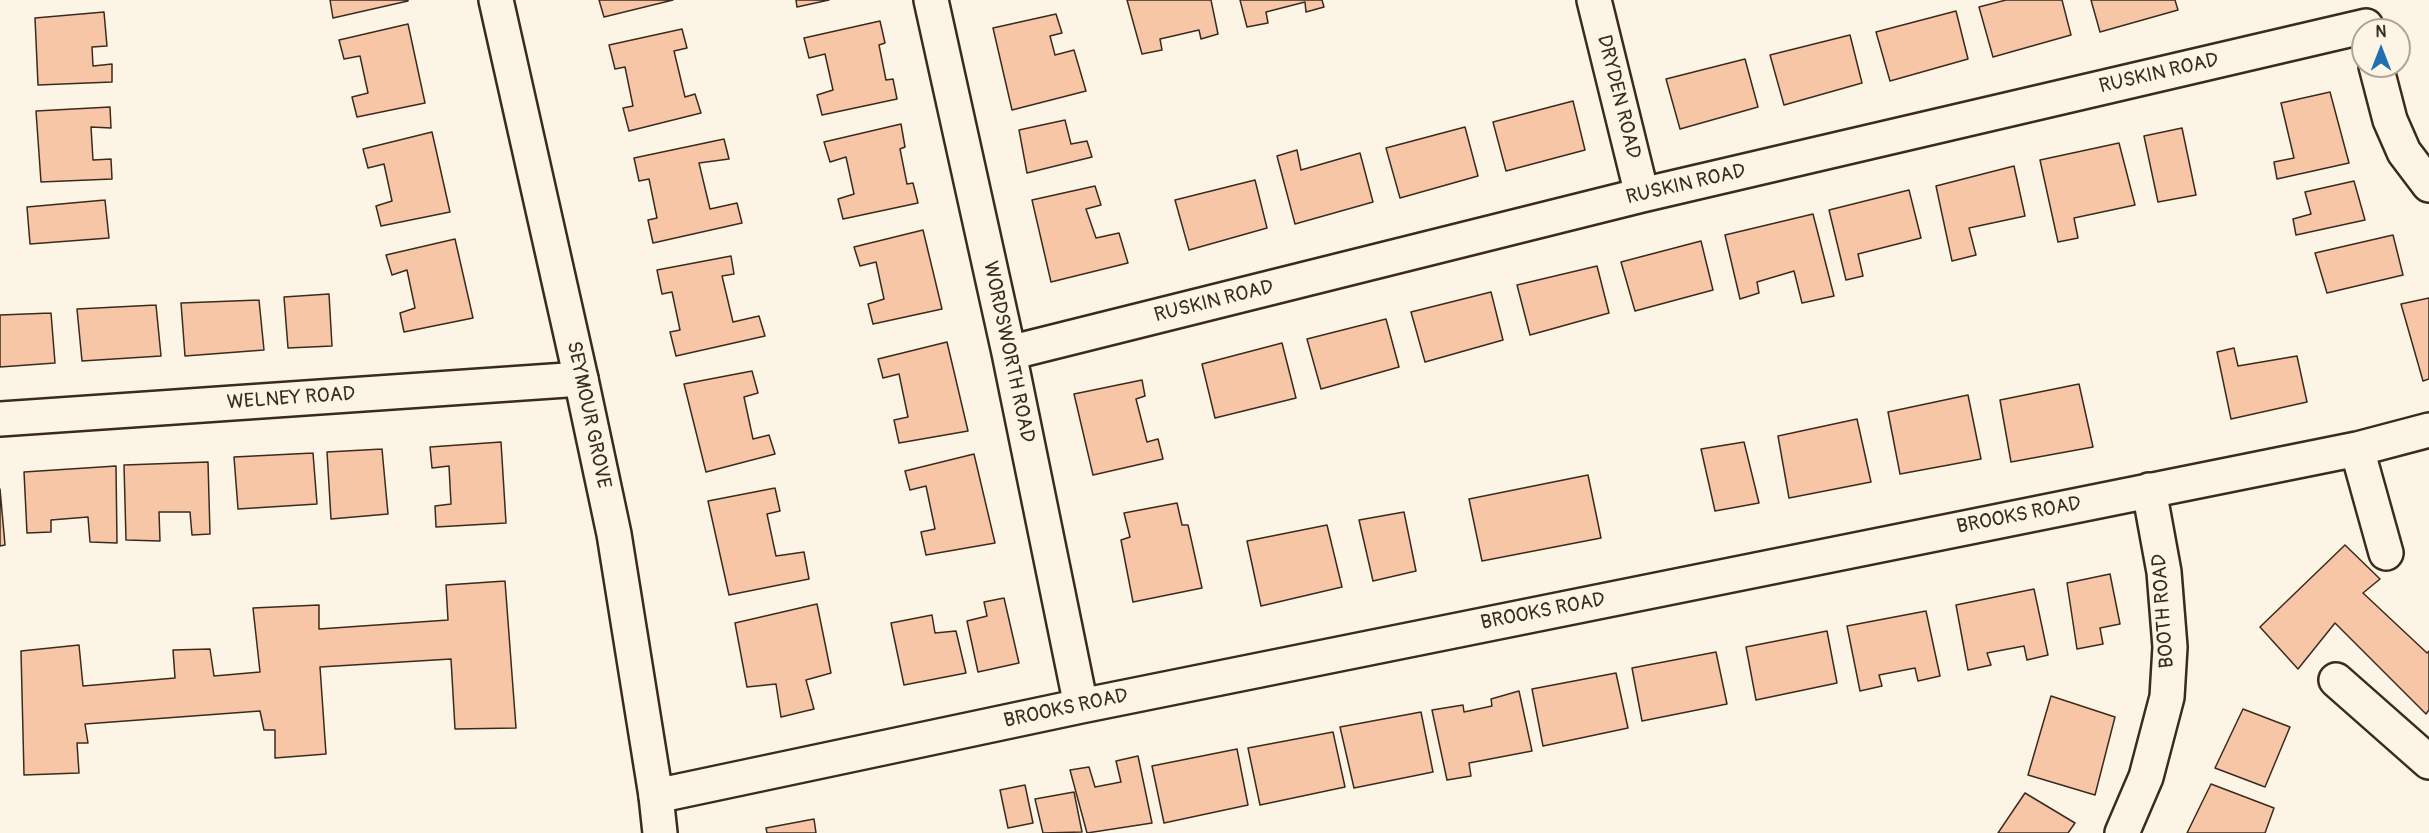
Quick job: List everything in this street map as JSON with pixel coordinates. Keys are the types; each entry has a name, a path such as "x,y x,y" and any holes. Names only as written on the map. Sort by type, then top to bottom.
{"street":[{"name":"SEYMOUR GROVE","path":"496,0 614,534 660,833"},
{"name":"WORDSWORTH ROAD","path":"931,0 1009,353 1081,706"},
{"name":"DRYDEN ROAD","path":"1594,0 1642,195"},
{"name":"RUSKIN ROAD","path":"1009,353 1642,195 2351,22"},
{"path":"2379,78 2390,120 2404,152 2429,185"},
{"name":"WELNEY ROAD","path":"0,419 581,379"},
{"name":"BROOKS ROAD","path":"656,796 1081,706 2357,449 2429,430"},
{"path":"2357,449 2386,553"},
{"name":"BOOTH ROAD","path":"2122,833 2146,777 2167,697 2170,647 2164,573 2149,490"},
{"path":"2336,680 2429,762"}],"building":[{"path":"330,0 408,0 408,1 333,18"},
{"path":"599,0 673,0 604,17"},
{"path":"796,0 829,0 797,7"},
{"path":"1127,0 1211,0 1218,34 1201,39 1199,30 1160,39 1162,50 1142,54"},
{"path":"1240,0 1322,0 1324,7 1306,12 1305,2 1266,12 1268,23 1247,27"},
{"path":"2006,0 2062,0 2071,35 1993,57 1979,7"},
{"path":"2091,0 2175,0 2178,10 2100,32"},
{"path":"1956,11 1968,59 1890,81 1876,32"},
{"path":"104,12 107,46 92,47 93,66 112,64 112,82 38,85 35,18"},
{"path":"1056,14 1062,33 1050,36 1055,55 1074,50 1086,91 1012,110 993,28"},
{"path":"880,21 885,43 879,45 886,80 893,79 897,99 822,115 817,95 833,90 825,54 809,58 804,38"},
{"path":"408,24 425,103 357,117 352,97 368,93 360,56 344,59 339,40"},
{"path":"682,29 687,48 674,51 685,97 695,94 701,113 629,131 623,108 633,106 625,67 615,69 609,45"},
{"path":"1850,35 1862,83 1784,105 1770,55"},
{"path":"1745,59 1758,107 1680,129 1666,79"},
{"path":"2330,92 2349,163 2277,179 2274,162 2294,158 2281,103"},
{"path":"1573,101 1585,150 1506,171 1493,122"},
{"path":"110,107 111,128 91,127 93,160 111,159 112,179 41,182 36,111"},
{"path":"1065,120 1071,144 1087,141 1092,157 1027,173 1019,130"},
{"path":"901,124 905,147 900,149 907,184 913,183 918,203 843,219 838,199 854,194 846,157 830,162 824,142"},
{"path":"1465,127 1478,176 1400,198 1386,148"},
{"path":"2182,128 2196,195 2158,202 2144,136"},
{"path":"432,132 450,212 381,226 376,206 392,201 384,164 368,168 363,149"},
{"path":"724,139 729,159 699,163 710,209 737,203 742,223 653,243 648,220 657,218 649,179 639,181 634,158"},
{"path":"2119,143 2135,205 2074,218 2078,238 2058,242 2040,160"},
{"path":"1297,150 1301,170 1360,153 1373,202 1295,224 1277,156"},
{"path":"2014,166 2025,216 1969,228 1976,255 1952,261 1936,186"},
{"path":"1255,180 1267,228 1189,250 1175,200"},
{"path":"2354,181 2365,220 2296,235 2293,219 2311,214 2305,192"},
{"path":"1095,186 1101,205 1086,209 1096,238 1119,233 1128,263 1051,282 1032,200"},
{"path":"1909,190 1921,238 1858,254 1863,276 1846,280 1829,210"},
{"path":"105,200 109,238 30,244 27,207"},
{"path":"1813,214 1834,296 1802,303 1794,271 1757,282 1759,293 1740,299 1725,235"},
{"path":"923,230 942,309 873,324 868,304 884,299 876,262 860,266 854,247"},
{"path":"2393,235 2403,275 2327,293 2315,253"},
{"path":"455,239 473,318 404,332 400,313 415,308 407,270 392,275 386,255"},
{"path":"1701,241 1713,290 1635,311 1621,262"},
{"path":"731,256 734,274 722,276 733,322 759,316 765,336 676,356 670,332 680,330 672,292 662,294 657,270"},
{"path":"1597,266 1609,313 1530,335 1517,285"},
{"path":"1491,292 1503,340 1425,362 1411,312"},
{"path":"329,294 332,346 288,348 284,297"},
{"path":"2429,298 2429,379 2423,381 2401,304"},
{"path":"259,300 264,350 185,356 181,303"},
{"path":"156,305 161,356 82,361 77,309"},
{"path":"51,313 55,363 0,367 0,315"},
{"path":"1386,319 1399,367 1321,389 1307,339"},
{"path":"947,342 968,431 899,443 894,420 908,417 899,374 883,378 878,359"},
{"path":"1282,343 1296,398 1215,418 1202,364"},
{"path":"2234,348 2238,366 2297,356 2307,402 2231,419 2217,352"},
{"path":"752,371 758,393 744,397 753,439 769,435 775,454 706,472 684,384"},
{"path":"1142,380 1145,396 1136,399 1147,442 1158,439 1163,459 1093,475 1074,394"},
{"path":"2079,384 2093,447 2011,462 2000,400"},
{"path":"1968,395 1981,459 1900,474 1888,412"},
{"path":"1857,419 1871,482 1789,498 1778,436"},
{"path":"501,442 506,523 436,527 435,506 451,504 449,466 432,468 430,447"},
{"path":"1744,442 1759,503 1715,511 1701,449"},
{"path":"382,449 388,514 331,519 327,452"},
{"path":"313,453 317,504 238,509 234,457"},
{"path":"974,454 995,543 926,555 921,532 935,529 926,486 910,490 905,471"},
{"path":"208,462 210,534 192,535 190,512 159,512 160,541 126,540 124,465"},
{"path":"116,466 117,543 90,542 88,517 51,520 51,532 27,533 24,472"},
{"path":"1588,475 1601,538 1482,561 1469,499"},
{"path":"775,488 780,511 767,514 776,556 804,552 809,579 729,595 708,501"},
{"path":"0,489 5,545 0,546"},
{"path":"1177,503 1182,525 1188,525 1202,588 1133,602 1121,540 1130,537 1124,513"},
{"path":"1404,512 1416,571 1373,581 1359,520"},
{"path":"1327,525 1342,587 1261,606 1247,541"},
{"path":"2345,545 2380,579 2363,593 2427,653 2429,651 2429,710 2426,714 2335,623 2298,669 2260,627"},
{"path":"2110,574 2120,624 2100,628 2103,644 2077,649 2067,583"},
{"path":"505,581 516,728 455,729 451,659 320,667 326,754 275,758 275,730 264,730 260,711 85,724 88,743 77,743 79,773 24,775 21,651 79,645 83,686 175,678 173,650 210,649 214,676 260,672 253,608 319,605 319,629 448,620 446,585"},
{"path":"2034,589 2048,655 2027,660 2024,646 1987,653 1991,665 1968,670 1956,605"},
{"path":"1004,598 1019,663 978,672 967,621 987,616 984,602"},
{"path":"817,604 831,673 806,680 814,709 781,717 776,684 747,687 735,623"},
{"path":"1926,611 1940,676 1918,681 1915,668 1879,675 1882,686 1860,691 1847,626"},
{"path":"932,615 935,633 956,631 966,673 904,685 891,623"},
{"path":"1827,631 1837,683 1756,700 1746,647"},
{"path":"1716,652 1727,704 1642,721 1632,668"},
{"path":"1616,673 1628,728 1543,746 1532,689"},
{"path":"1519,691 1532,751 1469,763 1471,776 1447,780 1432,710 1463,705 1464,712 1492,706 1491,699"},
{"path":"2051,696 2115,717 2095,795 2028,775"},
{"path":"2243,709 2290,727 2265,787 2215,768"},
{"path":"1421,712 1433,772 1354,788 1340,727"},
{"path":"1333,732 1345,787 1260,805 1248,748"},
{"path":"1237,749 1248,805 1164,823 1152,766"},
{"path":"1138,756 1152,823 1087,833 1070,770 1089,767 1095,787 1121,782 1116,761"},
{"path":"2211,784 2274,808 2265,833 2187,833"},
{"path":"1025,785 1033,823 1008,828 1000,790"},
{"path":"1074,792 1082,832 1043,833 1035,799"},
{"path":"2025,793 2075,823 2068,833 1998,833"},
{"path":"814,819 816,833 767,833 766,828"}]}
